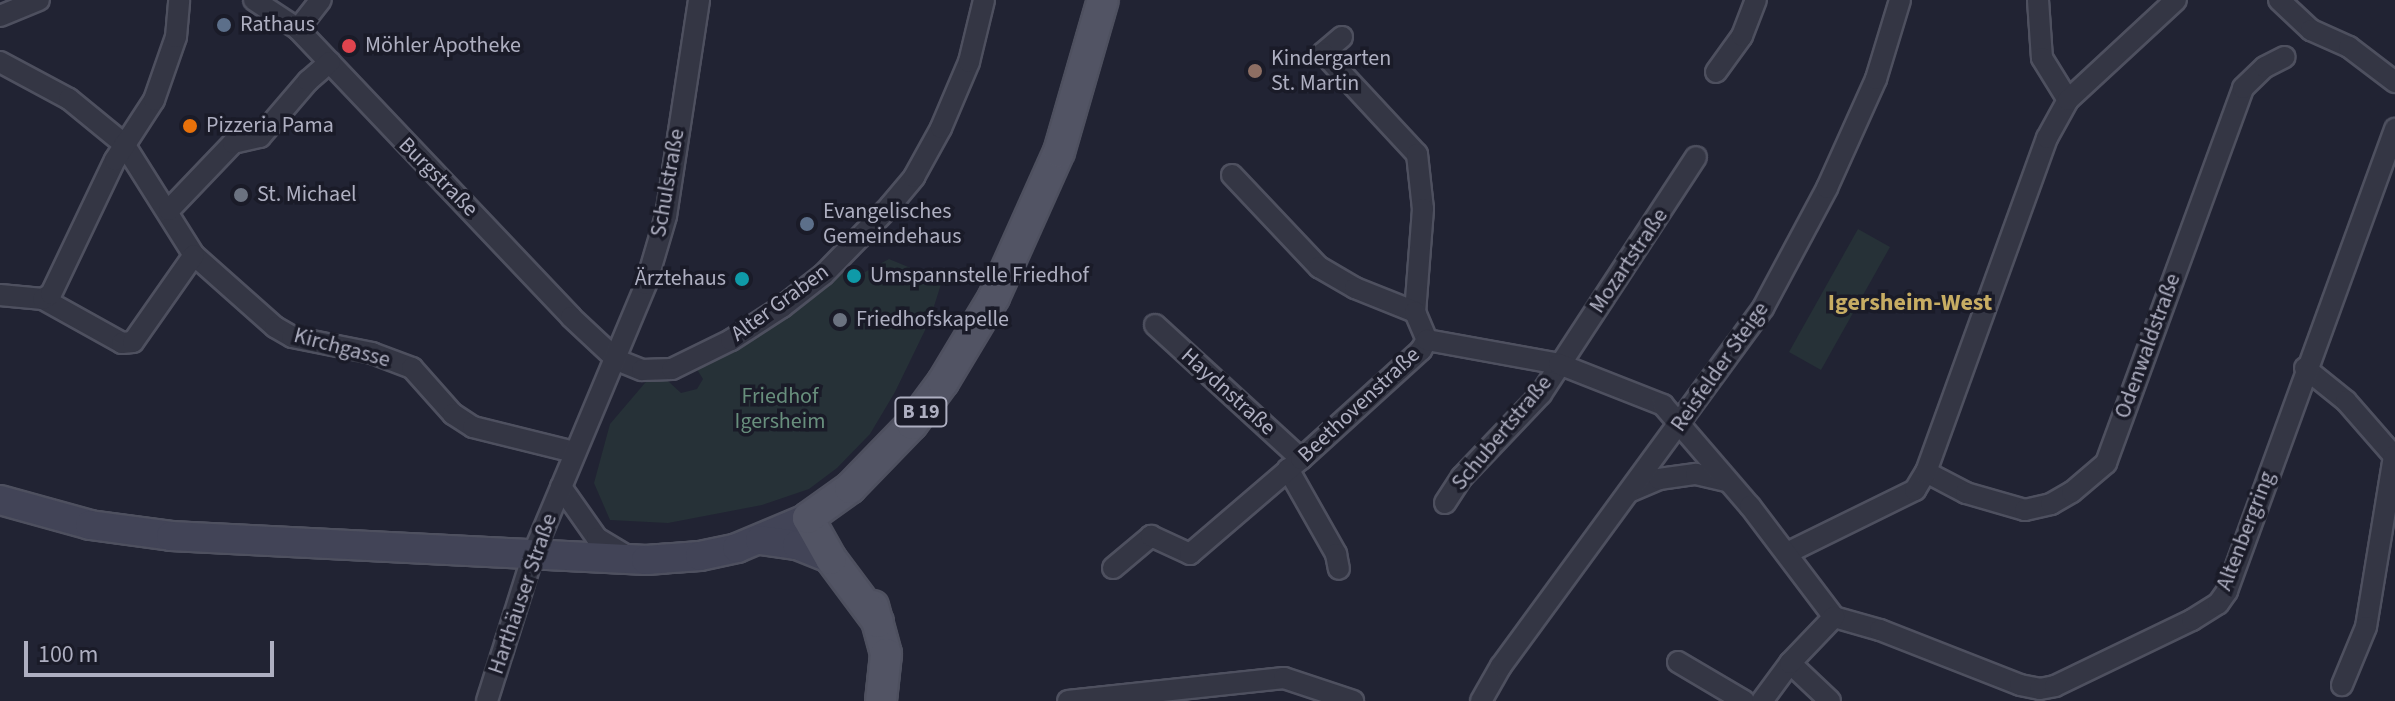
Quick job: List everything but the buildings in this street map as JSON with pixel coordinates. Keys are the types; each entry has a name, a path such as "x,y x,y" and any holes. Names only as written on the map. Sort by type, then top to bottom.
{"main road":[{"name":"B 19","path":"816,512 850,488 912,424 943,382 994,297 1020,245 1059,152 1103,0"},
{"path":"0,500 90,525 171,536 534,552 635,560 700,556 760,540 816,512"},
{"path":"816,512 831,559 878,622"},
{"path":"816,512 866,584 886,654 881,701"},
{"path":"760,540 797,545 831,559"}],"street":[{"path":"0,16 39,0"},
{"path":"43,299 51,294 93,188 154,100 176,37 179,0"},
{"name":"Burgstraße","path":"254,0 298,29 571,317 617,360"},
{"path":"298,29 321,0"},
{"name":"Schulstraße","path":"617,360 646,284 666,216 699,0"},
{"name":"Alter Graben","path":"617,360 642,370 672,369 731,340 782,307 842,256 914,177 934,141 969,62 984,0"},
{"path":"1716,72 1742,36 1756,0"},
{"name":"Reisfelder Steige","path":"1481,701 1501,666 1763,308 1827,188 1876,79 1900,0"},
{"path":"2038,0 2042,58 2068,100"},
{"path":"1787,553 1915,490 1926,472 2041,153 2068,100 2176,0"},
{"path":"2279,0 2311,30 2349,47 2395,82"},
{"path":"1342,37 1323,53 1417,154 1423,209 1415,312 1427,340"},
{"name":"Odenwaldstraße","path":"1926,472 1966,493 2025,510 2051,504 2072,492 2106,463 2243,88 2265,67 2285,57"},
{"name":"Kirchgasse","path":"0,62 69,99 124,144 169,210 194,255 275,327 292,337 372,353 412,368 453,414 473,427 574,452"},
{"path":"169,210 233,143 260,137 308,81 330,62"},
{"name":"Altenbergring","path":"1834,617 1880,630 1970,667 2040,689 2055,686 2192,620 2218,604 2227,591 2305,368 2395,129"},
{"name":"Mozartstraße","path":"1559,364 1696,157"},
{"path":"1232,175 1319,267 1355,288 1415,312"},
{"path":"0,295 43,299 122,343 133,342 194,255"},
{"name":"Haydnstraße","path":"1155,325 1294,464 1336,554 1339,569"},
{"name":"Beethovenstraße","path":"1113,568 1151,536 1190,554 1421,350 1427,340 1559,364 1663,405 1679,426"},
{"name":"Harthäuser Straße","path":"487,701 534,552 574,452 617,360"},
{"name":"Schubertstraße","path":"1445,503 1462,477 1541,394 1559,364"},
{"path":"2305,368 2346,401 2394,456 2366,627 2342,685"},
{"path":"1679,426 1787,553 1834,617 1790,663 1762,701"},
{"path":"1631,491 1659,479 1696,474 1727,481"},
{"name":"Harthäuser Straße","path":"561,487 597,538 635,560"},
{"path":"1678,662 1744,701"},
{"path":"1790,663 1830,701"},
{"path":"1068,701 1207,693 1284,678 1353,701"}],"green space":[{"path":"1858,229 1890,247 1821,370 1789,352"},
{"name":"Friedhof Igersheim","path":"889,259 942,281 929,322 895,392 870,434 837,468 809,489 762,505 668,523 610,520 594,483 610,424 656,370 681,393 697,389 703,379 691,360 793,312 844,268 854,278"}],"place":[{"name":"Rathaus","path":"224,25"},
{"name":"Möhler Apotheke","path":"349,46"},
{"name":"Kindergarten St. Martin","path":"1255,71"},
{"name":"Pizzeria Pama","path":"190,126"},
{"name":"St. Michael","path":"241,195"},
{"name":"Evangelisches Gemeindehaus","path":"807,224"},
{"name":"Umspannstelle Friedhof","path":"854,276"},
{"name":"Ärztehaus","path":"742,279"},
{"name":"Friedhofskapelle","path":"840,320"}],"district":[{"name":"Igersheim-West","path":"1910,303"}]}
